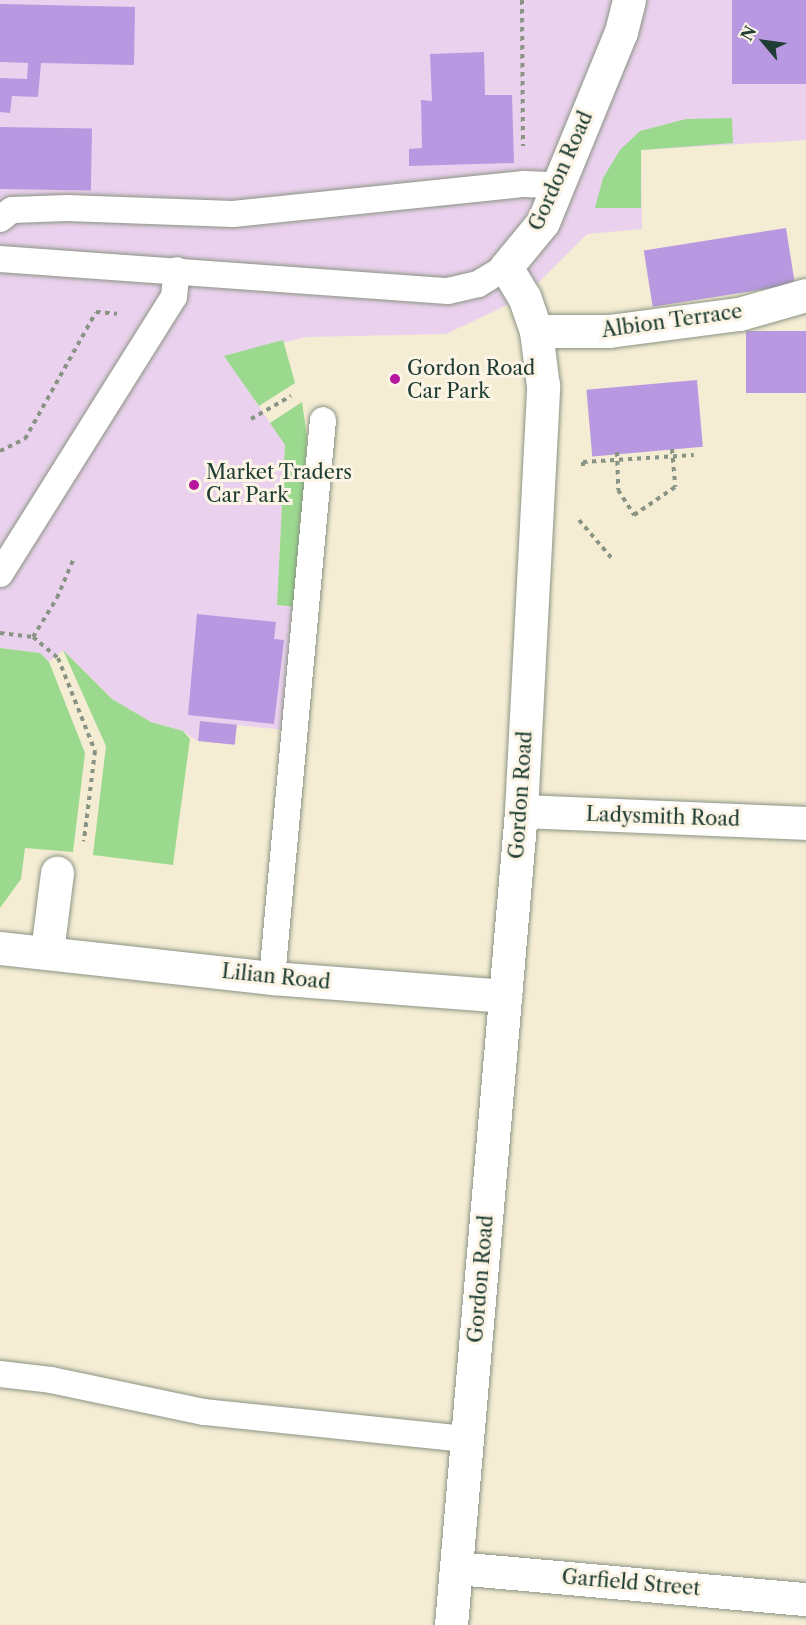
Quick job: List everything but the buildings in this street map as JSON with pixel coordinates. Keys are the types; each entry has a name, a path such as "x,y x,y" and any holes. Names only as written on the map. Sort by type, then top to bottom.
{"street":[{"name":"Gordon Road","path":"451,1625 521,811 543,386 536,331 524,297 506,267 543,222 621,32 629,0"},
{"name":"Albion Terrace","path":"536,331 609,331 739,314 806,295"},
{"name":"Ladysmith Road","path":"521,811 806,823"},
{"path":"47,952 57,873"},
{"name":"Lilian Road","path":"0,948 272,978 505,996"},
{"name":"Garfield Street","path":"456,1568 806,1599"}],"lane":[{"path":"0,219 12,210 67,208 233,214 524,184 557,185"},
{"path":"0,259 448,291 478,284 506,267"},
{"path":"0,574 174,297 177,270"},
{"path":"272,978 323,420"},
{"path":"0,1374 51,1380 204,1412 467,1439"}],"path":[{"path":"522,0 524,184"},
{"path":"0,451 25,439 96,312 124,315"},
{"path":"251,419 298,392"},
{"path":"617,452 618,490 634,515 675,487 672,448"},
{"path":"583,462 694,455"},
{"path":"577,517 614,561"},
{"path":"33,637 57,598 74,558"},
{"path":"0,633 33,637 58,658 95,751 82,858 57,873"}],"shaded area":[{"path":"0,0 806,0 806,140 641,150 642,229 587,234 524,297 446,334 307,337 225,356 285,445 277,605 297,607 284,730 200,721 197,741 183,731 151,722 112,699 63,650 49,662 40,653 0,648"}],"green space":[{"path":"732,118 733,143 641,150 641,208 595,208 603,178 620,150 640,131 686,119"},
{"path":"283,340 295,383 259,406 224,356"},
{"path":"302,402 307,437 297,607 277,605 285,445 270,423"},
{"path":"0,648 40,653 49,662 85,753 73,852 25,848 21,879 0,908"},
{"path":"63,650 112,699 151,722 183,731 190,739 173,865 93,855 106,746"}],"place":[{"name":"Gordon Road Car Park","path":"395,379"},
{"name":"Market Traders Car Park","path":"194,485"}]}
